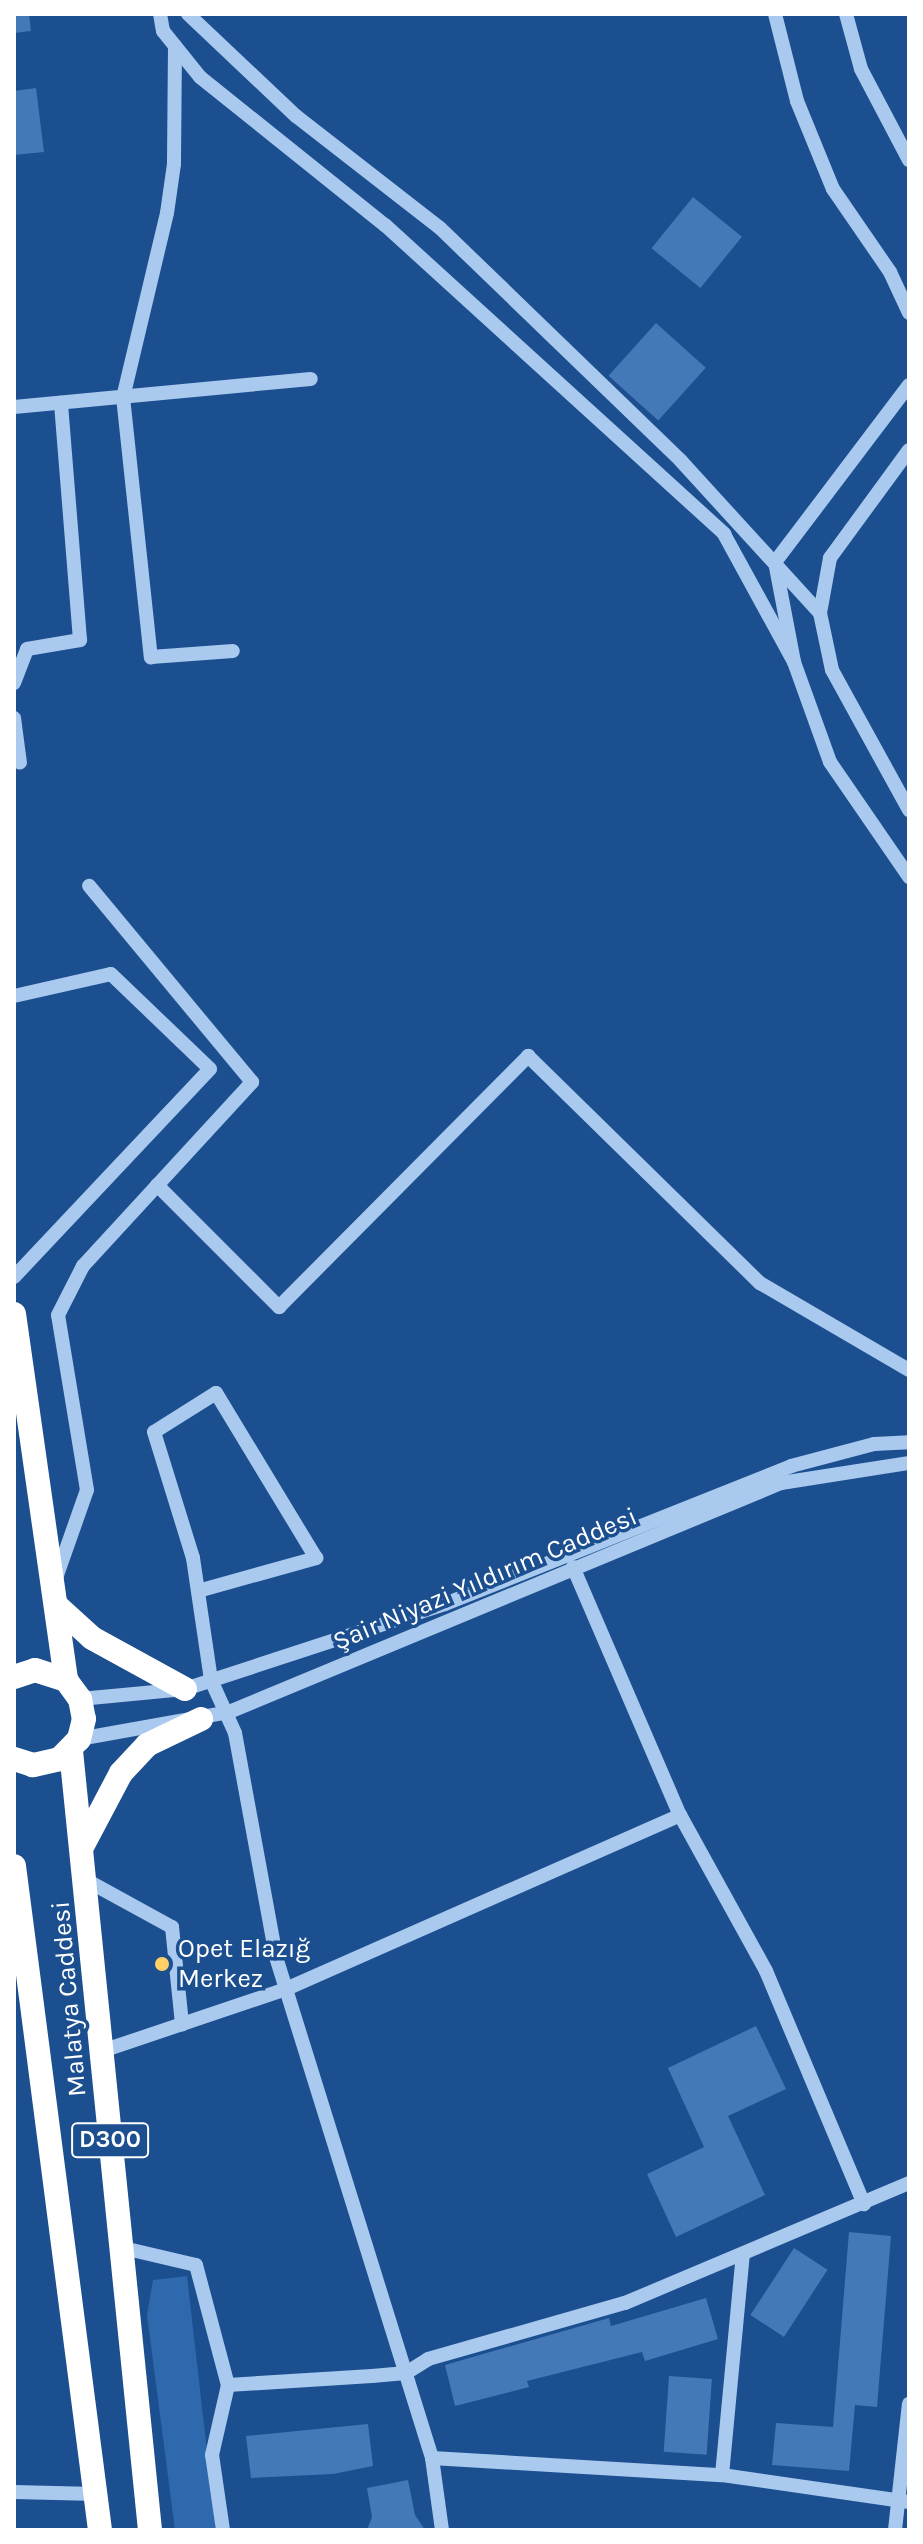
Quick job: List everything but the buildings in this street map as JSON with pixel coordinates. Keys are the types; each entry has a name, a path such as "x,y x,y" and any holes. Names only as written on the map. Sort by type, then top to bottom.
{"highway":[{"path":"14,1314 55,1596 73,1689"},
{"path":"55,1596 92,1638 185,1689"},
{"path":"14,1677 35,1670 73,1689"},
{"name":"Malatya Caddesi","path":"73,1689 84,1719 75,1745 83,1845 119,2247 150,2530"},
{"path":"83,1845 121,1773 147,1745 201,1719"},
{"path":"14,1759 47,1764 75,1745"},
{"name":"Malatya Caddesi","path":"14,1866 100,2530"}],"street":[{"path":"160,14 163,31 200,77 385,225 724,534 794,662 830,762 909,877"},
{"path":"188,14 296,116 440,228 681,461 820,613"},
{"path":"775,14 797,101 833,189 890,272 909,313"},
{"path":"846,14 861,69 909,160"},
{"path":"175,46 174,164 167,213 123,397 151,657 233,651"},
{"path":"14,407 311,379"},
{"path":"794,662 775,562 909,385"},
{"path":"14,683 27,649 80,640 61,403"},
{"path":"909,450 830,558 820,613 832,670 909,810"},
{"path":"14,718 20,763"},
{"path":"55,1596 87,1490 58,1315 83,1266 252,1082 89,886"},
{"path":"14,996 111,974 210,1069 14,1277"},
{"path":"157,1185 279,1307 528,1056 760,1283 909,1370"},
{"path":"198,1591 316,1558 216,1393 154,1432 198,1591 211,1680 229,1712 286,1989 432,2458 442,2530"},
{"path":"73,1689 185,1689 445,1604 791,1466 874,1444 909,1442"},
{"name":"Şair Niyazi Yıldırım Caddesi","path":"75,1745 229,1712 781,1483 909,1463"},
{"path":"573,1567 680,1815 766,1971 864,2204"},
{"path":"102,2051 286,1989 680,1815"},
{"path":"86,1880 172,1927 182,2024"},
{"path":"228,2385 406,2373 428,2359 625,2303 909,2183"},
{"path":"119,2247 196,2265 228,2385 212,2455 223,2530"},
{"path":"722,2475 743,2254"},
{"path":"895,2530 903,2502 909,2404"},
{"path":"432,2458 722,2475 903,2502"},
{"path":"14,2492 96,2494"}],"shaded area":[{"path":"187,2276 216,2530 175,2530 147,2315 153,2280"}],"place":[{"name":"Opet Elazığ Merkez","path":"162,1964"}]}
